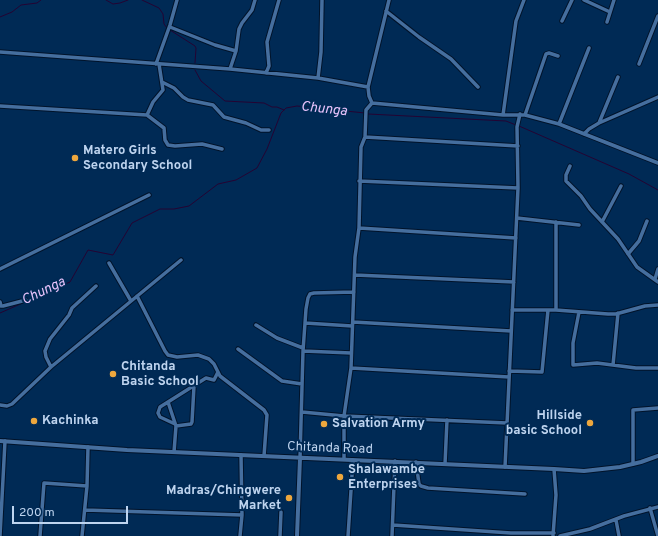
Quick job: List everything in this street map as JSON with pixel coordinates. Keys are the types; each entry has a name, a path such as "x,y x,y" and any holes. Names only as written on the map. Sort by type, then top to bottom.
{"street":[{"path":"147,114 153,102 163,90 158,64 177,0"},
{"path":"230,69 236,50 239,29 252,10 254,0"},
{"path":"266,73 269,66 267,42 279,0"},
{"path":"318,78 321,52 322,0"},
{"path":"372,103 369,96 368,86 389,0"},
{"path":"503,115 516,21 524,0"},
{"path":"562,21 572,0"},
{"path":"584,0 610,12"},
{"path":"607,22 614,0"},
{"path":"386,12 454,62 478,87"},
{"path":"639,64 658,16"},
{"path":"170,27 215,45 236,50"},
{"path":"559,124 588,48"},
{"path":"0,52 230,69 318,78 368,86"},
{"path":"505,467 517,218 518,125 546,54 549,53 558,56"},
{"path":"599,123 618,77"},
{"path":"162,82 174,88 188,100 213,105 224,117 246,123 261,130 269,130"},
{"path":"584,134 599,123 658,97"},
{"path":"372,103 503,115 523,114 559,124 658,163"},
{"path":"344,459 344,416 351,368 354,274 359,228 360,147 365,137 366,110 372,103"},
{"path":"0,106 147,114 164,128 166,143 168,145 176,146 202,144 222,149"},
{"path":"365,137 518,146"},
{"path":"570,166 566,175 566,181 581,196 618,240 637,267 657,280 658,269"},
{"path":"359,181 518,188"},
{"path":"602,222 621,186"},
{"path":"0,269 149,195"},
{"path":"517,218 579,224"},
{"path":"628,254 639,241 648,221"},
{"path":"556,222 556,310"},
{"path":"359,228 516,238"},
{"path":"0,405 8,406 12,404 51,367 181,260"},
{"path":"109,264 131,301"},
{"path":"354,274 514,282"},
{"path":"51,367 46,357 46,351 50,339 69,315 72,308 80,299 96,286"},
{"path":"297,536 303,350 306,309 310,294 328,291 354,292"},
{"path":"137,296 168,355 177,357 198,355 204,356 214,364 220,376 252,399 266,412 264,456"},
{"path":"0,302 1,306 4,306 26,300"},
{"path":"512,310 556,310 608,314 645,306 658,305"},
{"path":"509,371 542,372 548,310"},
{"path":"579,312 573,343 573,365 598,363 636,368 658,368"},
{"path":"613,365 618,313"},
{"path":"353,322 511,330"},
{"path":"305,323 352,326"},
{"path":"256,326 303,350 351,353"},
{"path":"238,349 282,381 302,384"},
{"path":"351,368 509,377"},
{"path":"194,386 191,424 176,425 159,416 158,409 206,378 214,380 218,372"},
{"path":"168,402 176,425 174,452"},
{"path":"633,464 633,410 658,408"},
{"path":"302,412 344,416 507,423"},
{"path":"445,464 447,420"},
{"path":"0,536 2,441"},
{"name":"Chitanda Road","path":"2,441 174,452 395,461 584,471 620,467 658,456"},
{"path":"82,536 87,486 88,447"},
{"path":"240,536 242,516 241,455"},
{"path":"348,536 353,460"},
{"path":"392,536 395,461"},
{"path":"416,462 419,484 421,486 428,488 525,494"},
{"path":"392,525 554,535 556,496 554,469"},
{"path":"40,536 44,483 87,486"},
{"path":"560,536 590,529 650,508 658,507"},
{"path":"650,508 658,536"},
{"path":"85,510 242,516"},
{"path":"280,536 281,512"},
{"path":"616,520 619,536"}],"waterway":[{"path":"0,17 12,12 21,5 37,3 41,0"},
{"path":"106,0 113,4 128,0"},
{"path":"142,0 159,8 163,14 164,24 167,28"},
{"path":"170,30 195,46 195,63"},
{"path":"195,70 201,81 225,101 264,103 284,110"},
{"name":"Chunga","path":"0,313 70,282 88,250 113,255 132,223 160,209 174,209 189,206 218,184 236,180 257,168 267,149 281,113 286,108 297,106 365,113"},
{"name":"Chunga","path":"368,114 506,121 516,125"},
{"name":"Chunga","path":"519,126 629,174 658,190"}],"place":[{"name":"Matero Girls Secondary School","path":"75,158"},
{"name":"Chitanda Basic School","path":"113,374"},
{"name":"Kachinka","path":"34,421"},
{"name":"Hillside basic School","path":"590,423"},
{"name":"Salvation Army","path":"324,424"},
{"name":"Shalawambe Enterprises","path":"340,477"},
{"name":"Madras/Chingwere Market","path":"289,498"}]}
